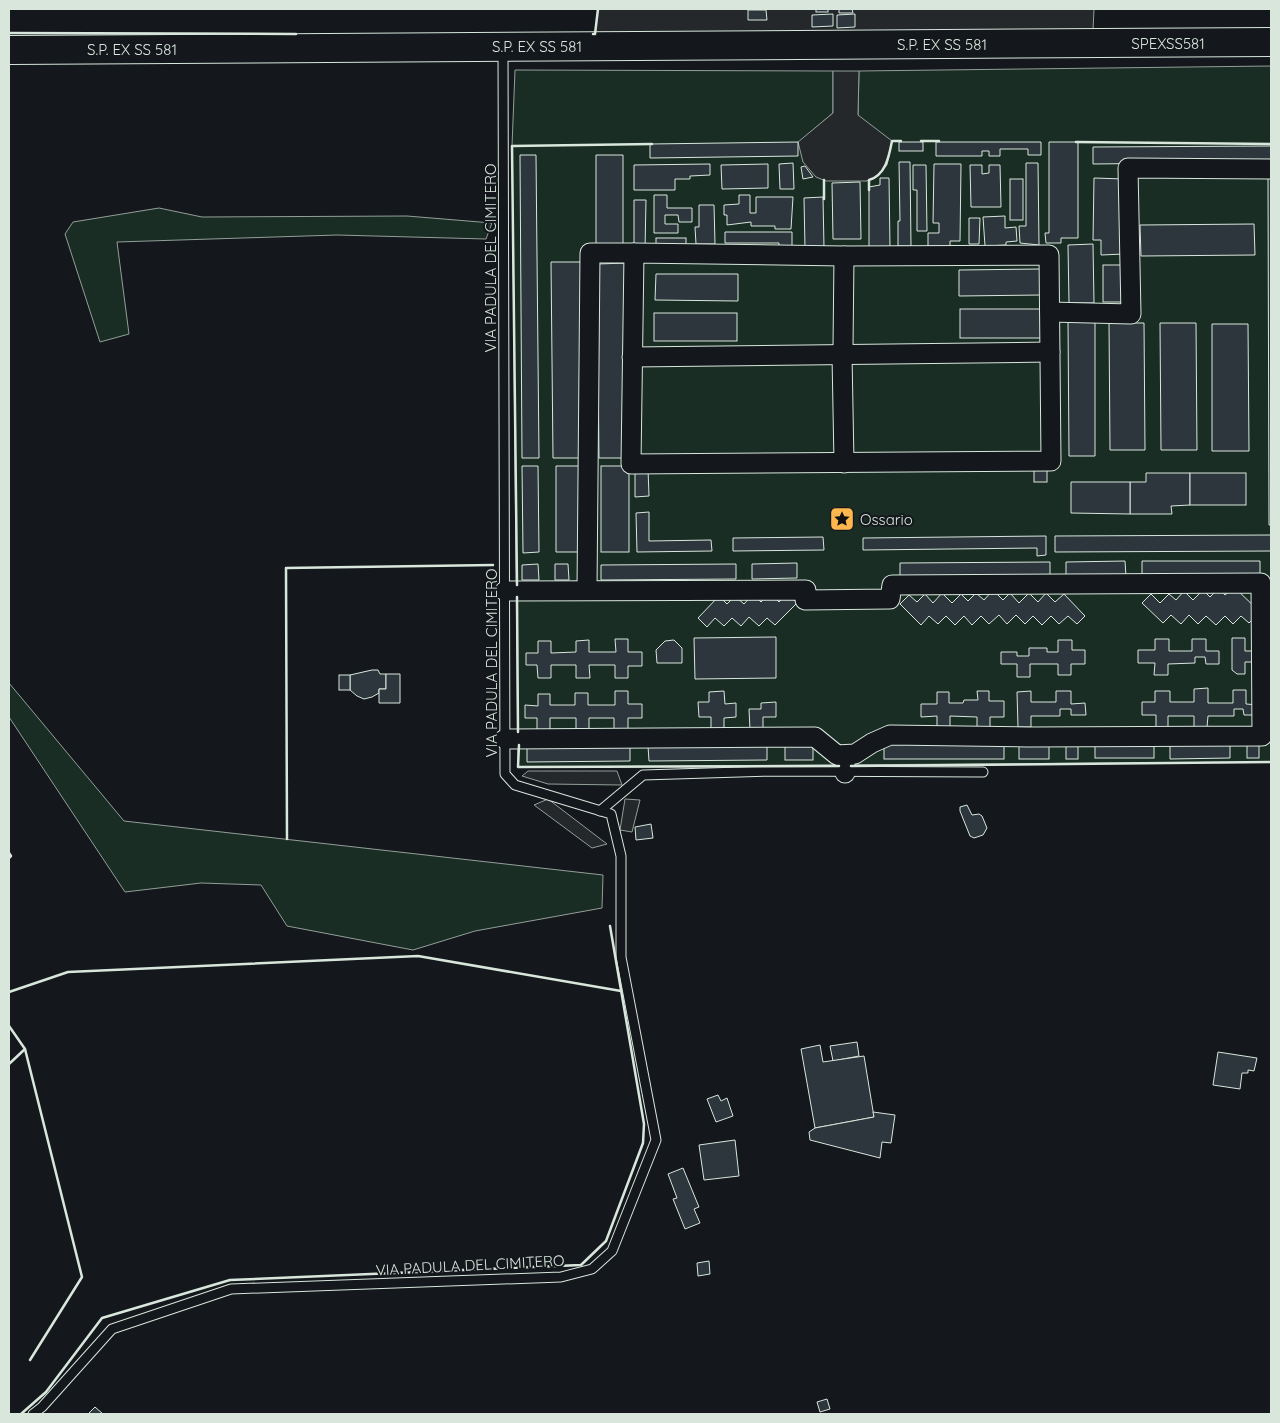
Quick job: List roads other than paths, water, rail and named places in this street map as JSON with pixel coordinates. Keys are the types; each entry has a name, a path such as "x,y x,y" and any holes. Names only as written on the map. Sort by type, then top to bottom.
{"main road":[{"name":"SPEXSS581","path":"1064,43 1271,42"},
{"name":"S.P. EX SS 581","path":"9,50 1064,43"}],"street":[{"path":"1050,312 1131,314 1128,168 1271,170"},
{"path":"587,590 590,253 634,253 844,256 1049,255 1051,461 631,464 634,253"},
{"path":"844,256 842,351 844,463"},
{"path":"632,357 842,351 1050,352"},
{"path":"505,591 806,590 806,600 890,599 892,585 1261,583 1262,736 1028,737 890,735 872,743 855,754 845,764 837,755 815,738 505,739"}],"lane":[{"name":"VIA PADULA DEL CIMITERO","path":"33,1414 42,1407 112,1329 231,1289 561,1277 592,1269 612,1251 656,1140 621,957 621,856 611,814 515,785 505,774 502,46"},
{"path":"600,811 643,775 773,771 845,764 983,772"}],"place":[{"name":"Ossario","path":"842,519"}]}
